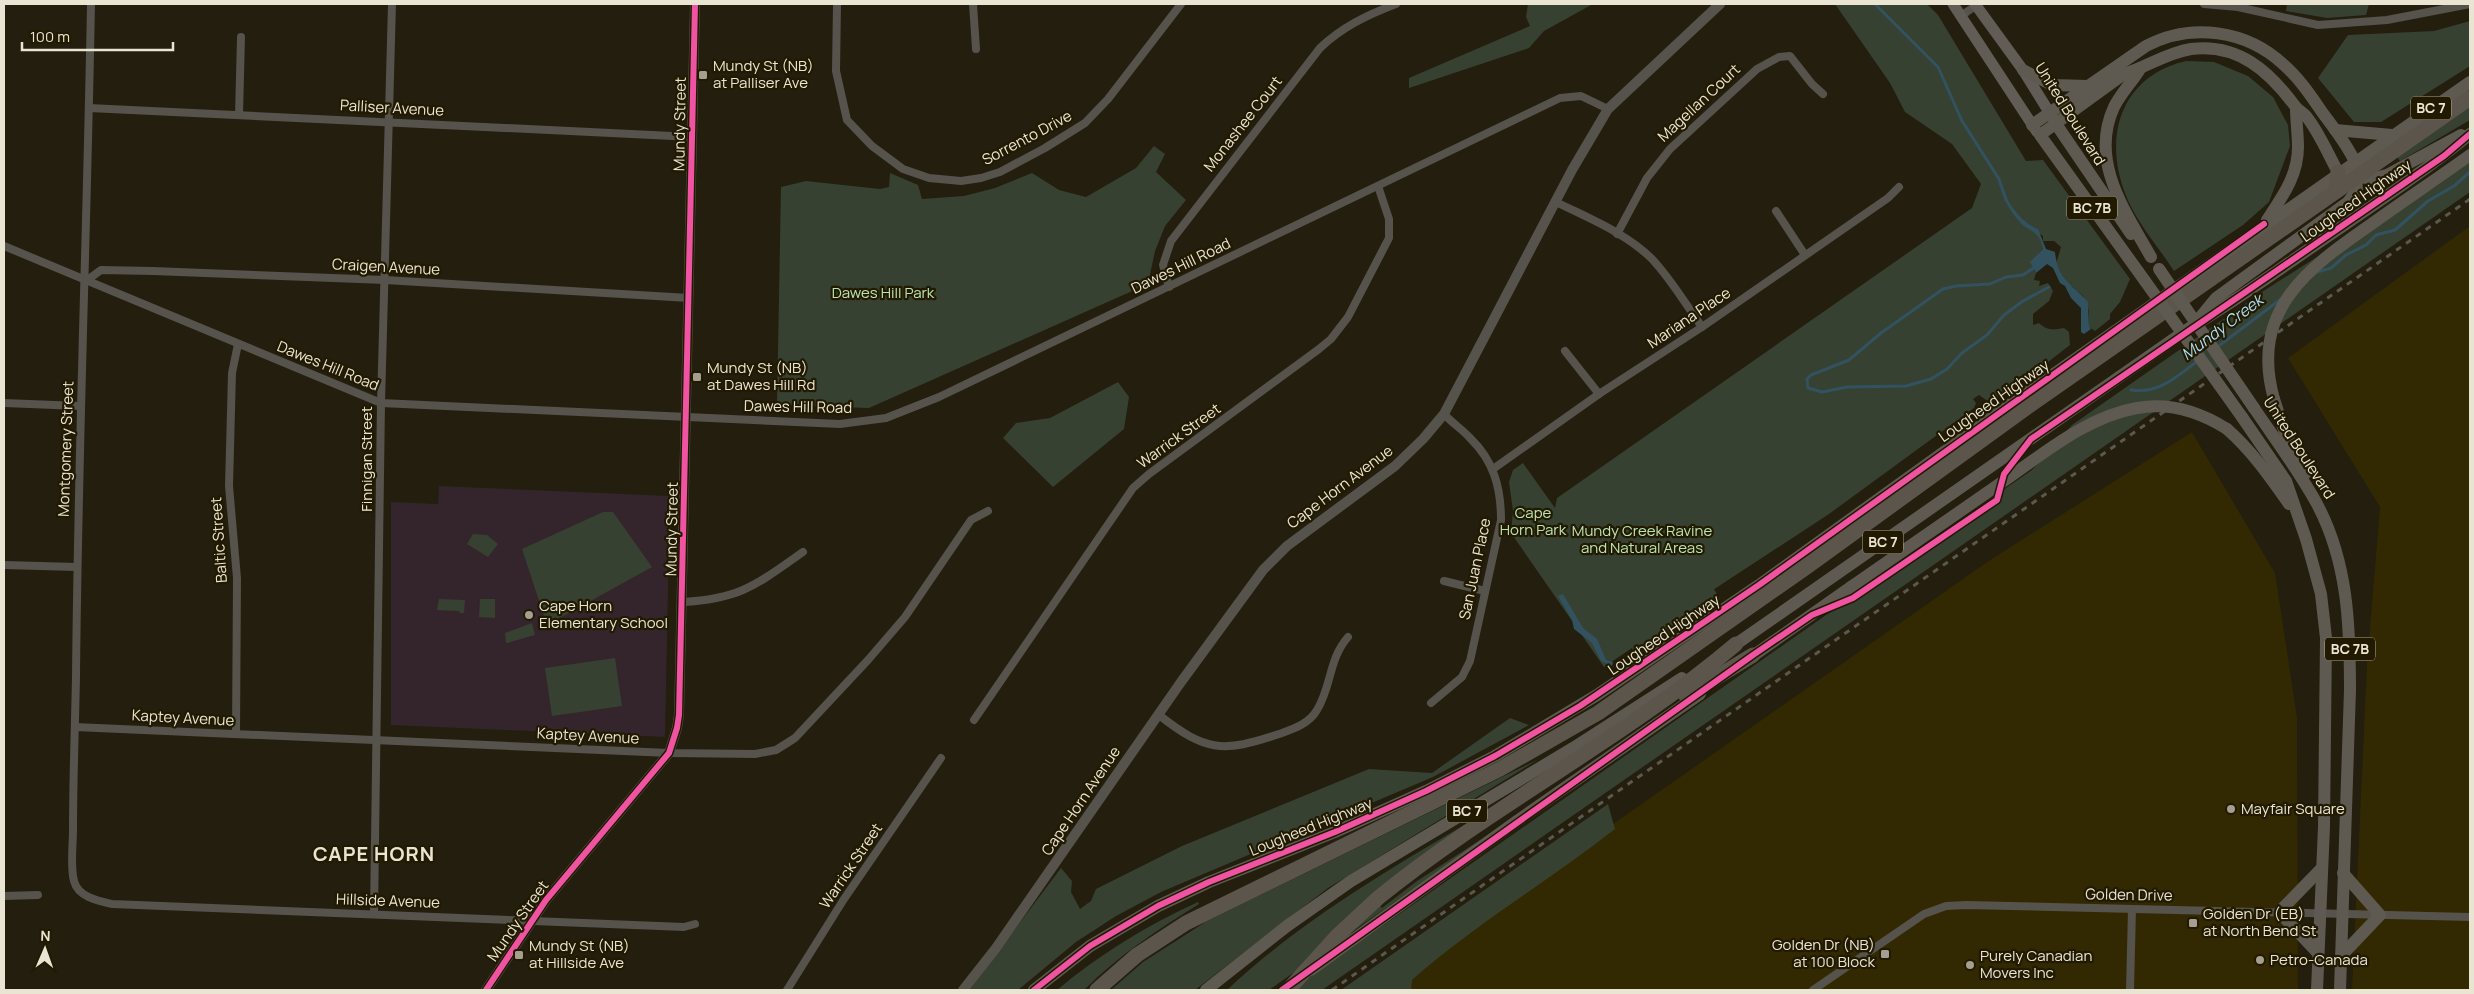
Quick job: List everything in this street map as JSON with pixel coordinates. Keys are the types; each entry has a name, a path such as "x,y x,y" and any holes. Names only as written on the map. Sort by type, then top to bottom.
{"highway":[{"path":"1097,990 1137,955 1186,923 1500,770 1598,713 2470,98"},
{"path":"2336,192 2338,172"},
{"path":"1288,990 1336,936 1382,895 1453,842 1677,691 1736,644"},
{"path":"1382,895 1703,684 1753,655"}],"main road":[{"name":"United Boulevard","path":"1953,4 2036,130 2242,416 2286,481 2314,562 2321,594 2326,638 2324,827 2316,990"},
{"name":"United Boulevard","path":"1976,4 2023,70 2056,124 2119,218 2159,269 2317,503 2338,556 2348,619 2350,690 2340,990"},
{"path":"2036,130 2049,113 2157,41 2186,33 2221,34 2250,42 2283,64 2299,81 2335,130 2354,161 2357,190 2348,202 2216,298 2191,327"},
{"path":"2036,130 2056,124 2124,74 2140,69 2168,55 2186,50 2209,49 2229,52 2250,60 2266,71 2284,90 2296,108 2306,116 2338,172 2356,178 2376,178 2387,175 2470,132"},
{"path":"2140,69 2113,109 2106,135 2106,155 2109,174 2117,196 2150,257"},
{"path":"2023,70 2052,85 2088,86"},
{"name":"Lougheed Highway","path":"1034,990 1090,946 1158,906 1209,882 1336,832 1400,804 1495,756 1580,706 1759,585 2264,224 2470,82"},
{"path":"2264,224 2286,191 2295,172 2298,146 2296,108"},
{"path":"2335,130 2392,135"},
{"name":"Lougheed Highway","path":"1206,990 1287,926 1351,881 1573,748 1736,644 2191,327 2225,308 2444,156 2470,132"},
{"path":"2317,503 2306,472 2284,430 2274,399 2268,371 2270,338 2281,307 2296,284 2338,247 2470,155"},
{"path":"1282,990 1753,655 2056,445 2102,418 2137,408 2167,407 2194,412 2227,430 2261,464 2296,514"},
{"path":"2317,952 2279,912 2321,869"},
{"path":"2341,956 2380,915 2344,874"}],"street":[{"name":"Montgomery Street","path":"80,892 74,882 73,874 80,406 86,281 90,4"},
{"name":"Finnigan Street","path":"374,914 381,403 392,4"},
{"name":"Mundy Street","path":"486,990 529,922 669,753 677,728 683,602 695,4"},
{"name":"Sorrento Drive","path":"837,4 836,72 848,120 872,146 903,169 929,178 961,181 981,178 1000,172 1052,144 1085,123 1108,100 1181,4"},
{"path":"973,4 976,49"},
{"name":"Monashee Court","path":"1169,287 1163,265 1171,241 1320,48 1355,21 1396,4"},
{"name":"Cape Horn Avenue","path":"963,990 996,948 1244,595 1278,554 1395,466 1423,439 1444,414 1556,202 1608,109 1720,4"},
{"path":"1961,16 1976,4"},
{"path":"2204,4 2238,6 2318,25 2388,20 2470,4"},
{"path":"238,114 241,37"},
{"name":"Magellan Court","path":"1617,234 1647,178 1662,158 1757,69 1779,57 1790,56 1812,84 1823,94"},
{"name":"Dawes Hill Road","path":"4,246 381,403 840,424 886,418 939,397 1560,98 1582,96 1608,109"},
{"name":"Palliser Avenue","path":"89,108 693,137"},
{"name":"Warrick Street","path":"974,720 1133,488 1320,349 1340,329 1388,238 1389,220 1378,186"},
{"name":"Mariana Place","path":"1493,469 1598,394 1702,327 1888,198 1899,187"},
{"path":"1556,202 1617,234 1653,260 1702,327"},
{"path":"1776,211 1805,255"},
{"name":"Craigen Avenue","path":"86,281 101,270 385,280 689,298"},
{"name":"Baltic Street","path":"236,734 237,578 229,486 232,373 238,344"},
{"path":"1565,351 1598,394"},
{"path":"4,403 80,406"},
{"name":"San Juan Place","path":"1431,703 1462,677 1470,661 1501,520 1501,498 1493,469 1470,438 1444,414"},
{"name":"Kaptey Avenue","path":"75,727 669,753 755,754 776,750 795,738 901,622 971,520 988,511"},
{"path":"683,602 735,595 763,580 803,552"},
{"path":"4,565 77,567"},
{"path":"1444,581 1485,591"},
{"path":"1159,715 1198,741 1224,747 1245,745 1291,730 1306,722 1317,710 1337,650 1348,637"},
{"name":"Warrick Street","path":"787,990 844,900 941,758"},
{"name":"Hillside Avenue","path":"80,892 96,901 112,904 529,922 684,927 696,924"},
{"path":"4,896 38,895"},
{"name":"Golden Drive","path":"1812,990 1910,922 1931,911 1946,906 1966,904 2470,917"},
{"path":"2130,990 2132,909"}],"shaded area":[{"path":"2470,226 2470,990 2352,990 2367,664 2380,507 2288,358"},
{"path":"2192,432 2275,573 2297,717 2298,990 1404,990 1406,969 1990,560"},
{"name":"Cape Horn Elementary School","path":"439,486 670,496 665,737 391,725 391,502 438,504"}],"green space":[{"path":"1528,4 1593,4 1544,31 1529,48 1409,88 1409,78 1530,26 1526,17"},
{"name":"Mundy Creek Ravine and Natural Areas","path":"1835,4 1927,4 1938,15 2026,161 2043,160 2130,279 2120,302 2110,314 2110,319 2095,331 2089,327 2089,310 2083,296 2063,278 2056,264 2061,247 2054,241 2043,241 2043,236 2035,231 2042,240 2043,249 2039,253 2034,270 2036,273 2034,280 2040,281 2039,286 2048,283 2053,291 2049,301 2033,314 2033,325 2039,323 2051,329 2064,328 2069,332 2070,345 1989,402 1979,395 1973,399 1976,403 1974,408 1829,514 1714,589 1720,599 1636,658 1632,648 1604,667 1511,533 1513,511 1509,482 1513,470 1523,463 1555,508 1557,498 1972,208 1981,184 1952,144 1905,112 1890,83"},
{"path":"2287,4 2369,4 2366,15 2327,18 2286,11"},
{"path":"2470,21 2470,66 2381,122 2354,122 2318,78 2348,35 2434,31"},
{"path":"2186,61 2214,62 2248,76 2273,97 2288,125 2290,146 2269,202 2243,225 2174,271 2129,203 2119,172 2116,150 2117,130 2123,111 2132,94 2146,80 2164,69"},
{"path":"2470,106 2470,120 2400,161 2397,157"},
{"name":"Dawes Hill Park","path":"1154,146 1165,154 1156,172 1186,200 1165,226 1155,251 1148,284 869,408 777,405 781,187 806,181 880,189 889,187 890,173 918,185 922,199 964,196 995,188 1032,173 1059,190 1086,197 1136,168"},
{"path":"2470,159 2470,192 1322,990 1291,990 1826,615 1865,592 1940,540 1993,497 2032,470 2072,425 2262,292"},
{"path":"1118,382 1129,397 1124,429 1053,487 1003,438 1016,423 1050,418"},
{"path":"603,512 613,512 652,567 547,625 522,549"},
{"path":"473,534 487,535 498,544 488,557 467,544"},
{"path":"439,599 465,600 464,613 437,610"},
{"path":"480,599 495,599 495,618 479,617"},
{"path":"532,623 535,635 506,643 505,633"},
{"path":"615,658 622,706 552,716 545,668"},
{"path":"1510,718 1529,725 1433,777 1161,892 1116,916 1076,942 1018,990 969,990 1061,868 1072,881 1071,892 1080,909 1091,901 1096,889 1182,846 1369,769 1432,773"},
{"path":"1539,759 1328,888 1195,990 1111,990 1143,962 1207,921"},
{"path":"1500,804 1371,894 1382,908 1417,881 1523,812 1269,990 1227,990 1258,962 1324,913 1393,867"},
{"path":"1608,804 1615,829 1461,940 1412,980 1411,990 1341,990"},
{"path":"1198,902 1199,904 1153,933 1125,954 1084,990 1057,990 1090,964 1124,941 1160,920"}],"water":[{"path":"2006,196 2019,216 2028,224 2038,229 2046,249 2055,252 2062,275 2088,302 2089,326 2091,329 2084,334 2081,332 2081,308 2071,298 2065,286 2060,283 2053,268 2047,264 2036,273 2030,262 2043,249 2040,240 2037,235 2024,226 2016,217 2005,200 2004,197"},
{"path":"1563,594 1583,628 1597,639 1606,660 1613,662 1612,666 1601,661 1592,643 1574,629 1572,620 1558,596"}],"waterway":[{"name":"Mundy Creek","path":"1875,4 1938,67 1962,121 1999,179 2006,200"},
{"name":"Mundy Creek","path":"2317,272 2331,268 2346,255 2366,245 2376,235 2395,230 2428,201 2454,186 2470,172"},
{"path":"2035,267 2023,275 2006,277 1990,284 1956,286 1943,289 1881,333 1849,360 1811,375 1807,379 1808,388 1822,392 1847,387 1906,386 1931,379 1947,369 1962,353 1987,335 2004,315 2023,301 2049,287"},
{"name":"Mundy Creek","path":"2216,348 2281,299"},
{"name":"Mundy Creek","path":"2131,390 2141,391 2159,386 2175,378 2199,360"}],"railway":[{"path":"1332,990 2470,199"}],"cycle path":[{"path":"486,990 546,900 669,753 677,728 679,715 695,4"},
{"path":"1282,990 1753,655 1812,615 1853,598 1997,500 2004,474 2031,439 2444,156 2470,134"},
{"path":"1034,990 1090,946 1158,906 1209,882 1335,832 1426,791 1495,756 1580,706 1759,585 2264,224"}],"place":[{"name":"Mundy St (NB) at Palliser Ave","path":"703,75"},
{"name":"Mundy St (NB) at Dawes Hill Rd","path":"697,377"},
{"name":"Cape Horn Elementary School","path":"529,615"},
{"name":"Mayfair Square","path":"2231,809"},
{"name":"Golden Dr (EB) at North Bend St","path":"2193,923"},
{"name":"Golden Dr (NB) at 100 Block","path":"1885,954"},
{"name":"Mundy St (NB) at Hillside Ave","path":"519,955"},
{"name":"Petro-Canada","path":"2260,960"},
{"name":"Purely Canadian Movers Inc","path":"1970,965"}],"district":[{"name":"CAPE HORN","path":"374,854"}],"park label":[{"name":"Cape Horn Park","path":"1533,522"}]}
